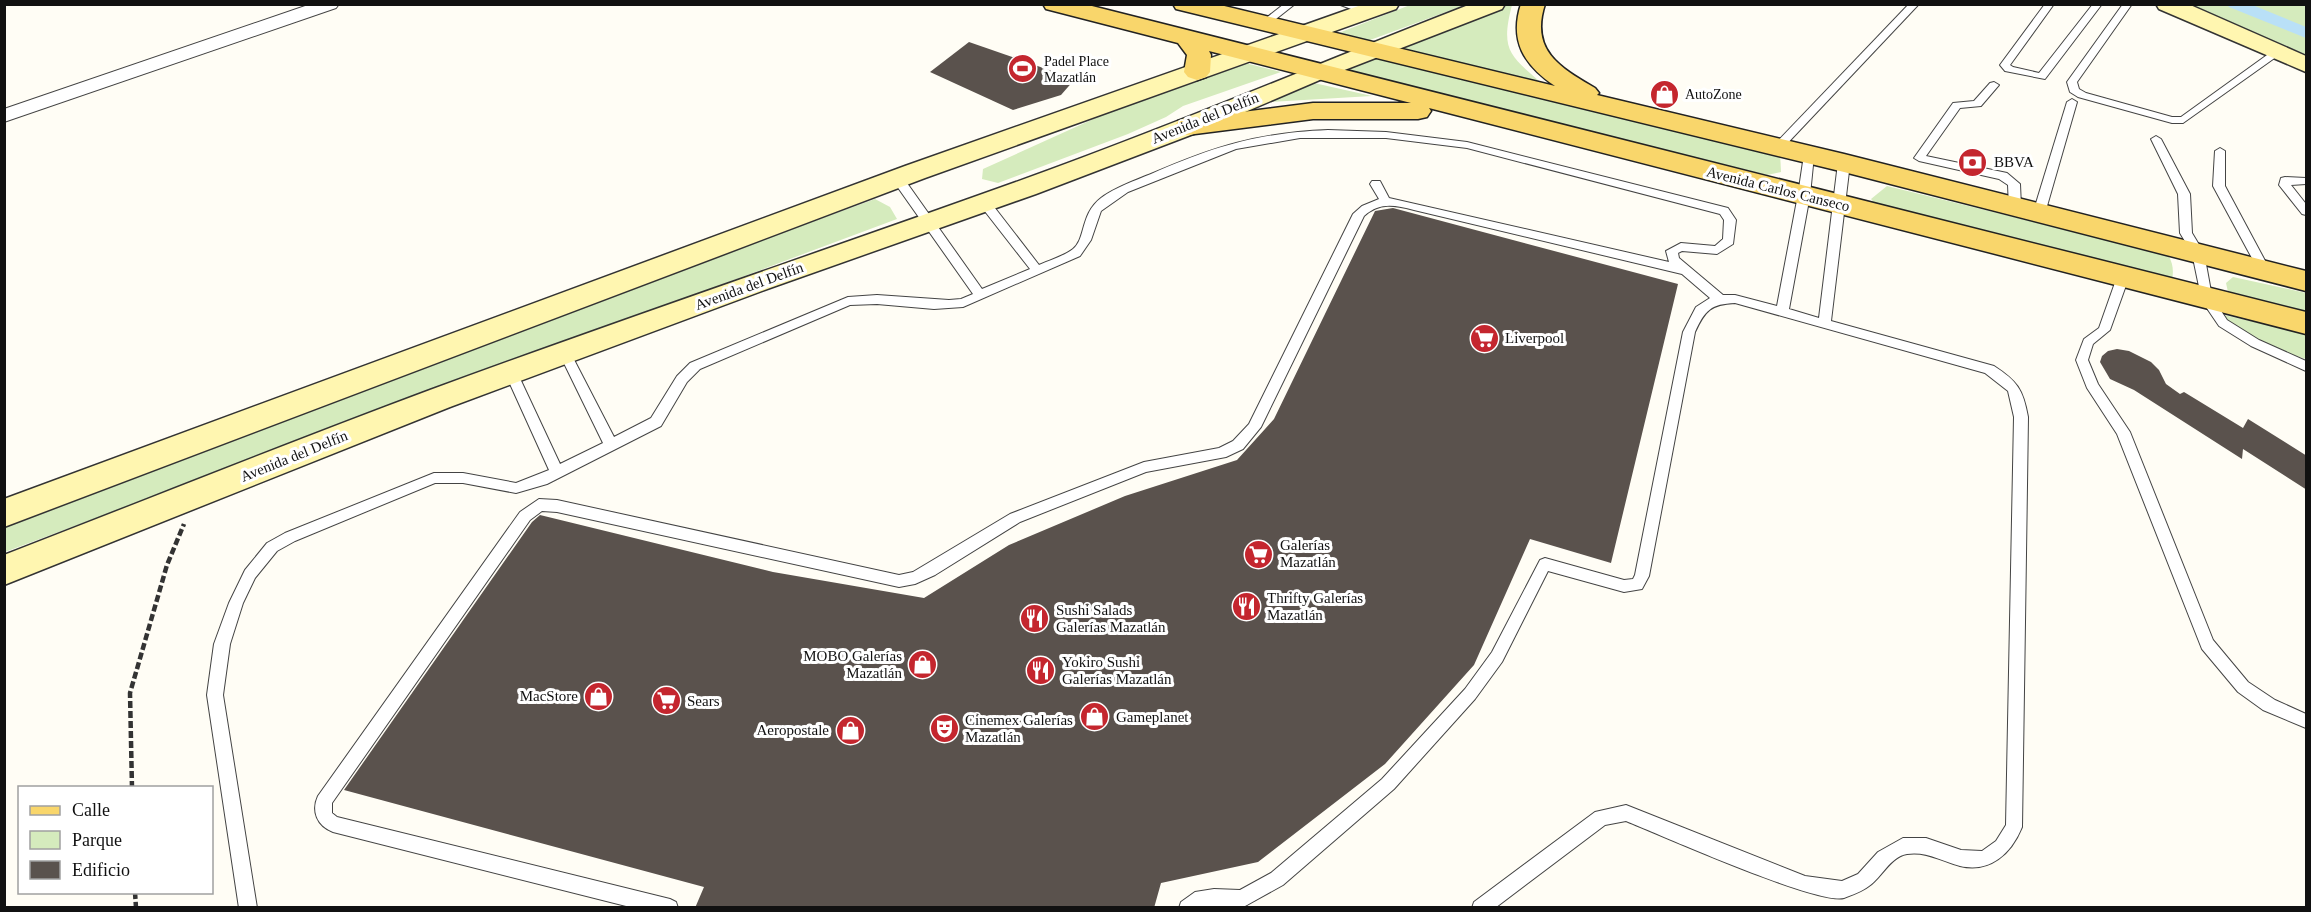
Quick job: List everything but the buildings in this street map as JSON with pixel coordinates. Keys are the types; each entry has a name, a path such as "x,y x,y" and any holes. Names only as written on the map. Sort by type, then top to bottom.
{"main road":[{"name":"Avenida Carlos Canseco","path":"1054,4 1320,71 1471,112 2307,322"},
{"path":"1184,4 1809,155 1845,163 1910,168 2027,210 2307,281"},
{"path":"1533,4 1526,19 1526,34 1532,49 1552,72 1609,106"},
{"path":"1187,38 1199,55 1197,72"},
{"path":"1187,127 1313,111 1372,109 1471,112"}],"street":[{"path":"4,116 298,4"},
{"path":"4,104 330,4"},
{"name":"Avenida del Delfín","path":"4,570 511,373 1187,127 1320,71 1494,4"},
{"path":"2167,4 2307,65"},
{"path":"4,513 898,179 1378,8"}],"lane":[{"path":"1264,24 1291,4"},
{"path":"1342,4 1378,8"},
{"path":"1778,147 1914,4"},
{"path":"2050,4 2005,65 2009,69 2041,77 2098,5"},
{"path":"2128,4 2072,82 2074,90 2082,95 2172,120 2183,120 2278,52"},
{"path":"1910,168 1957,105 1977,104 1994,85"},
{"path":"2027,210 2072,102"},
{"path":"248,908 215,695 222,644 236,603 250,574 272,547 290,537 434,478 464,478 516,488 528,485 656,422 682,379 695,366 848,301 863,298 947,306 963,303 1077,253 1086,243 1091,217 1107,198 1124,189 1247,143 1275,138 1344,134 1425,137 1467,145 1724,211 1730,220 1729,241 1723,246 1717,250 1681,247 1672,251 1673,260 1719,299"},
{"path":"2156,139 2184,194 2186,233 2198,253 2206,298 2223,323 2255,343 2307,366"},
{"path":"2220,150 2219,186 2264,270"},
{"path":"1782,312 1804,195 1809,155"},
{"path":"1824,324 1845,163"},
{"path":"898,179 980,295"},
{"path":"2307,181 2285,181 2291,193 2307,211"},
{"path":"1376,184 1385,200"},
{"path":"670,908 333,824 324,816 324,801 525,516 539,505 557,506 893,580 915,578 1015,518 1144,467 1221,453 1238,445 1254,427 1359,214 1369,205 1385,200 1685,271"},
{"path":"984,202 1037,270"},
{"path":"2123,277 2104,330 2088,342 2082,360 2092,385 2123,432 2207,644 2243,687 2269,705 2307,721"},
{"path":"1187,908 1195,901 1214,898 1241,899 1277,879 1388,784 1470,694 1497,657 1545,564 1624,586 1637,585 1642,576 1689,332 1698,311 1719,299 1735,299 1989,369 2010,382 2017,395 2021,417 2014,827 2002,847 1984,859 1961,858 1926,846 1903,846 1884,858 1863,880 1842,890 1805,884 1653,823 1626,813 1617,814 1601,818 1480,908"},
{"path":"565,353 611,445"},
{"path":"511,373 557,472"}],"path":[{"path":"132,786 130,693 167,565 195,495"}],"green space":[{"path":"2303,4 2306,6 2306,59 2241,28 2184,5"},
{"path":"1410,5 1465,5 1362,43 1331,36"},
{"path":"1504,5 1512,5 1507,33 1511,51 1523,67 1544,85 1389,51"},
{"path":"1368,56 1780,152 1781,172 1767,175 1336,70"},
{"path":"1241,62 1281,72 1183,106 1166,117 1128,134 998,183 982,179 983,169 1120,107"},
{"path":"1305,81 1372,96 1252,103"},
{"path":"1887,186 2168,255 2173,267 2171,287 1882,212 1871,199"},
{"path":"875,199 890,207 897,219 5,552 5,522 60,494"},
{"path":"2233,277 2306,293 2306,318 2250,305 2228,292 2226,283"},
{"path":"2220,314 2306,334 2306,359 2277,350 2227,321"}],"waterway":[{"path":"2235,4 2306,33"}],"place":[{"name":"Padel Place Mazatlán","path":"1023,69"},
{"name":"AutoZone","path":"1664,94"},
{"name":"BBVA","path":"1973,162"},
{"name":"Liverpool","path":"1484,338"},
{"name":"Galerías Mazatlán","path":"1259,554"},
{"name":"Thrifty Galerías Mazatlán","path":"1246,607"},
{"name":"Sushi Salads Galerías Mazatlán","path":"1035,619"},
{"name":"MOBO Galerías Mazatlán","path":"923,665"},
{"name":"Yokiro Sushi Galerías Mazatlán","path":"1041,671"},
{"name":"MacStore","path":"599,696"},
{"name":"Sears","path":"666,701"},
{"name":"Gameplanet","path":"1095,717"},
{"name":"Cinemex Galerías Mazatlán","path":"944,729"},
{"name":"Aeropostale","path":"850,730"}]}
